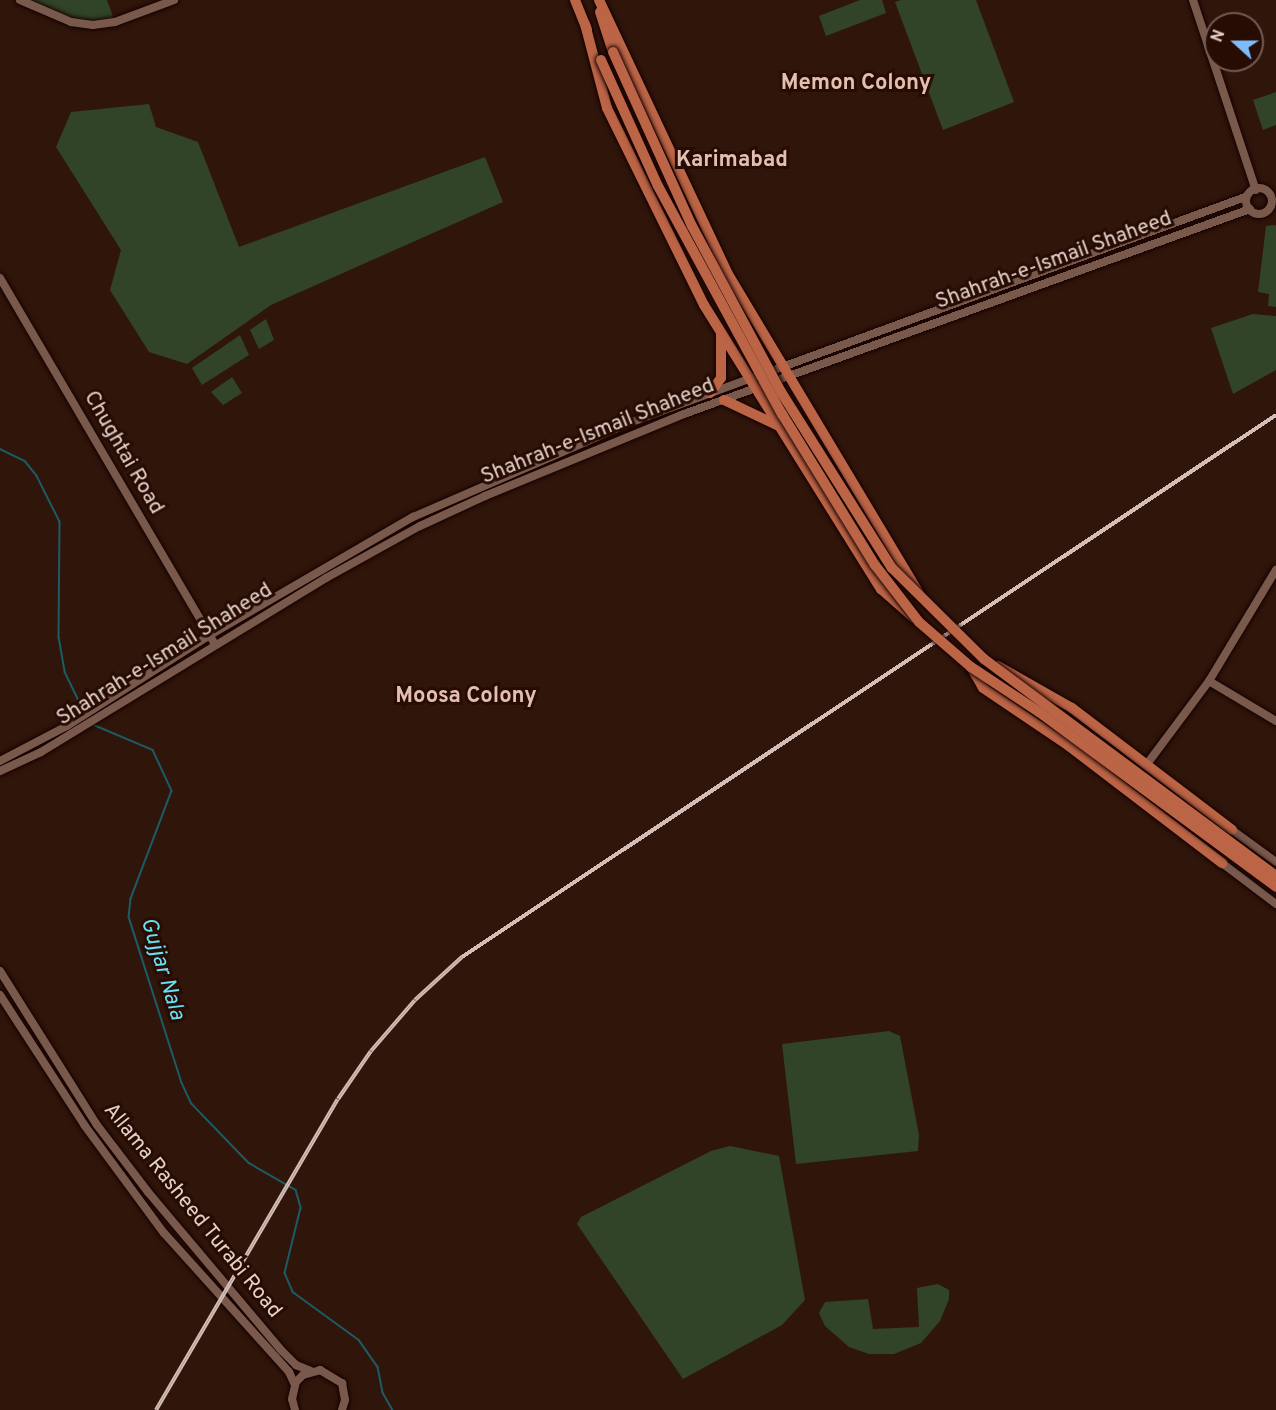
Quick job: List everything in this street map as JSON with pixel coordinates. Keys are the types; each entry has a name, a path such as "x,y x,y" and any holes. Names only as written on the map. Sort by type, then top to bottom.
{"highway":[{"path":"575,0 663,195 782,414 875,565 919,622"},
{"path":"597,0 613,52 692,226 781,392 892,568 927,606 984,659 1276,876"},
{"path":"597,0 728,274 927,606"},
{"path":"585,24 607,108 720,331 798,452 881,589 971,667 1039,712 1276,887"},
{"path":"710,393 719,384 723,368 720,331"},
{"path":"724,400 782,427"},
{"path":"984,659 1072,708 1232,830"},
{"path":"971,667 983,688 1107,774 1222,863"}],"main road":[{"path":"1259,213 1271,207 1274,196 1256,190 1245,197 1250,209 1259,213 1276,215"},
{"name":"Shahrah-e-Ismail Shaheed","path":"0,771 68,736 114,701 210,635 438,504 710,393 1245,197"},
{"name":"Shahrah-e-Ismail Shaheed","path":"0,761 215,645 422,526 565,461 724,400 790,378 1250,209"},
{"path":"1232,830 1276,862"},
{"path":"1222,863 1276,904"},
{"name":"Allama Rasheed Turabi Road","path":"0,971 107,1139 282,1351 296,1365 311,1371 329,1372 342,1383 345,1400 342,1410"},
{"name":"Allama Rasheed Turabi Road","path":"0,995 71,1105 164,1233 289,1372 295,1385"},
{"path":"71,1105 80,1099"},
{"path":"99,1145 107,1139"},
{"path":"294,1409 295,1385 311,1371"}],"street":[{"path":"20,0 71,22 93,25 115,22 174,0"},
{"path":"1193,0 1256,190"},
{"name":"Chughtai Road","path":"0,278 215,645"},
{"path":"1150,760 1209,681 1276,570"},
{"path":"1209,681 1276,721"}],"green space":[{"path":"21,0 107,0 115,22 71,22"},
{"path":"860,0 882,0 886,13 826,36 819,16"},
{"path":"901,0 976,0 1014,102 943,130 895,2"},
{"path":"1276,92 1276,125 1263,130 1253,100"},
{"path":"149,104 156,127 198,142 239,247 485,157 503,202 271,305 187,364 149,352 110,290 121,250 56,147 71,112"},
{"path":"1275,225 1276,307 1268,306 1269,294 1258,292 1266,226"},
{"path":"1253,314 1276,316 1276,370 1233,394 1211,328"},
{"path":"266,319 274,340 259,349 250,330"},
{"path":"240,335 249,355 202,385 192,368"},
{"path":"232,377 242,393 223,405 211,392"},
{"path":"889,1031 900,1036 919,1135 918,1151 796,1164 782,1044"},
{"path":"730,1146 779,1156 805,1300 782,1325 683,1379 577,1224 581,1217 711,1151"},
{"path":"938,1284 949,1290 949,1299 940,1321 921,1343 894,1354 869,1354 849,1347 825,1326 819,1313 825,1302 868,1299 873,1329 919,1327 917,1288"}],"waterway":[{"name":"Gujjar Nala","path":"0,449 25,461 37,476 60,522 59,637 65,672 84,711"},
{"name":"Gujjar Nala","path":"94,725 153,750 172,791 131,899 129,917 182,1083 192,1104 249,1163 296,1190 301,1208 285,1273 293,1292 359,1340 378,1367 383,1393 393,1410"}],"railway":[{"path":"156,1410 338,1099 371,1051 415,1000 462,957 1276,415"}],"district":[{"name":"Memon Colony","path":"856,84"},
{"name":"Karimabad","path":"732,161"},
{"name":"Moosa Colony","path":"466,697"}]}
